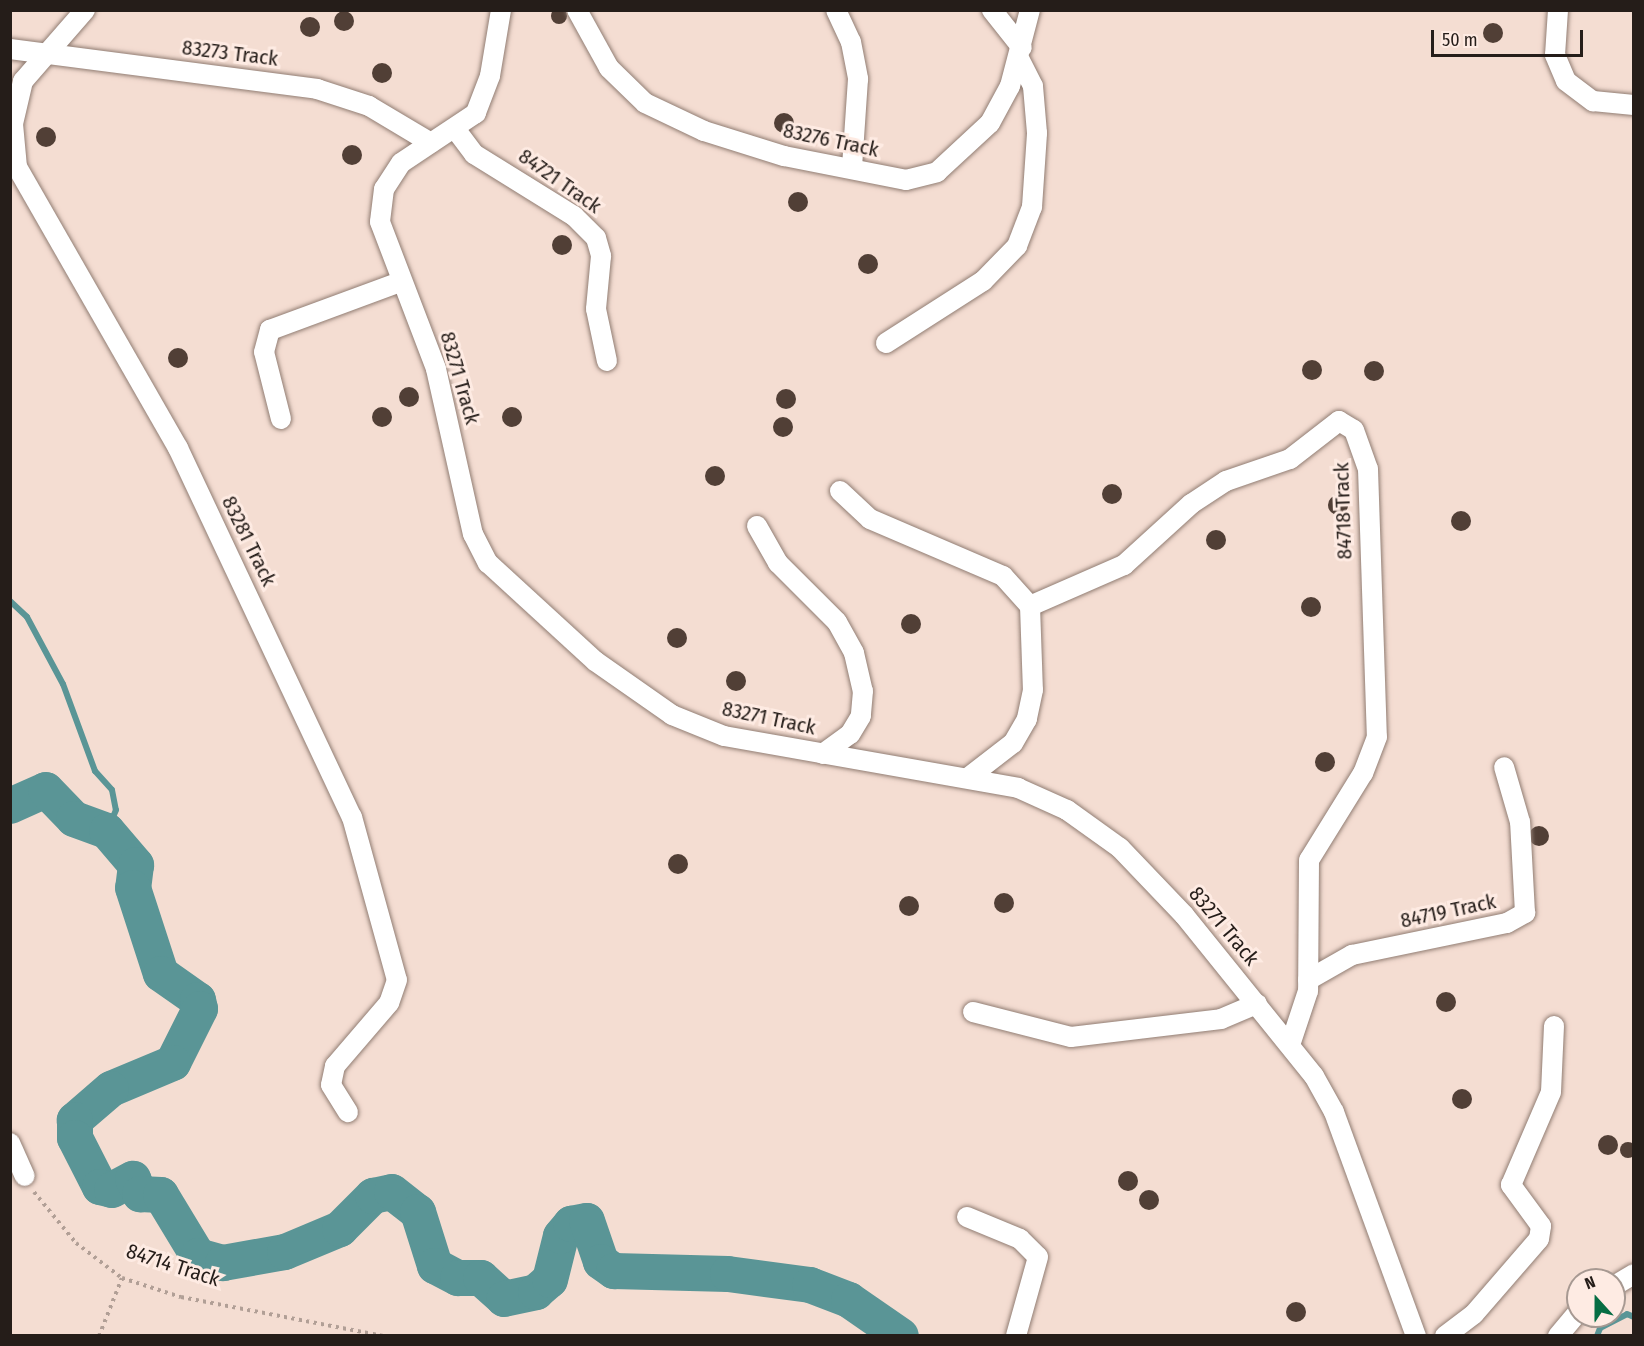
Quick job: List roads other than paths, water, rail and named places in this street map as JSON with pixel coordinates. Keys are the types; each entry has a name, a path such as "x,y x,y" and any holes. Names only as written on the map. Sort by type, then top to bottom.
{"street":[{"name":"83281 Track","path":"86,10 48,52 18,95 14,148 23,183 178,448 352,817 397,980 389,1004 335,1066 332,1085 348,1112"},
{"name":"83271 Track","path":"501,10 483,99 456,130 401,163 381,204 383,239 436,369 473,534 500,577 595,661 672,715 724,736 969,777 1043,798 1120,849 1184,915 1257,1004 1290,1045 1334,1112 1416,1335"},
{"name":"83276 Track","path":"577,10 609,68 645,103 704,131 784,156 852,166 906,180 937,172 990,123 1020,53 1030,10"},
{"path":"836,10 851,42 858,80 852,166"},
{"path":"886,343 983,281 1017,246 1032,207 1037,133 1033,86 1020,53 992,10"},
{"path":"1558,10 1555,55 1566,81 1593,101 1634,105"},
{"name":"83273 Track","path":"10,49 48,52 344,95 431,143"},
{"name":"84721 Track","path":"456,130 474,154 574,216 596,237 601,256 596,309 607,361"},
{"path":"281,419 264,352 270,330 400,282"},
{"name":"84718 Track","path":"1030,606 1124,565 1191,504 1226,481 1290,459 1339,421 1354,430 1368,469 1377,737 1363,774 1309,860 1308,980 1290,1045"},
{"path":"840,491 870,519 1003,576 1030,606 1033,690 1027,719 1013,743 969,777"},
{"path":"758,526 777,563 837,621 854,653 864,703 850,734 822,754"},
{"name":"84719 Track","path":"1308,980 1352,955 1507,923 1525,913 1520,822 1504,767"},
{"path":"973,1012 1071,1037 1221,1018 1257,1004"},
{"path":"1445,1335 1474,1314 1539,1239 1541,1227 1511,1185 1551,1092 1554,1026"},
{"path":"10,1143 25,1176"},
{"path":"967,1217 1020,1239 1038,1257 1016,1335"}],"waterway":[{"path":"10,601 27,617 63,684 95,771 112,790 116,810 107,831"},
{"path":"10,806 46,790 74,819 107,831 136,865 133,888 161,974 198,1000 200,1009 173,1063 111,1089 75,1120 75,1138 100,1187 112,1190 133,1179 140,1194 161,1195 198,1256 223,1263 285,1252 340,1229 373,1196 392,1192 418,1212 435,1266 458,1278 481,1278 504,1299 536,1292 550,1280 561,1236 571,1224 587,1221 601,1262 614,1271 728,1274 810,1285 849,1300 901,1336"},
{"path":"1597,1336 1600,1328 1627,1314 1634,1317"}]}
